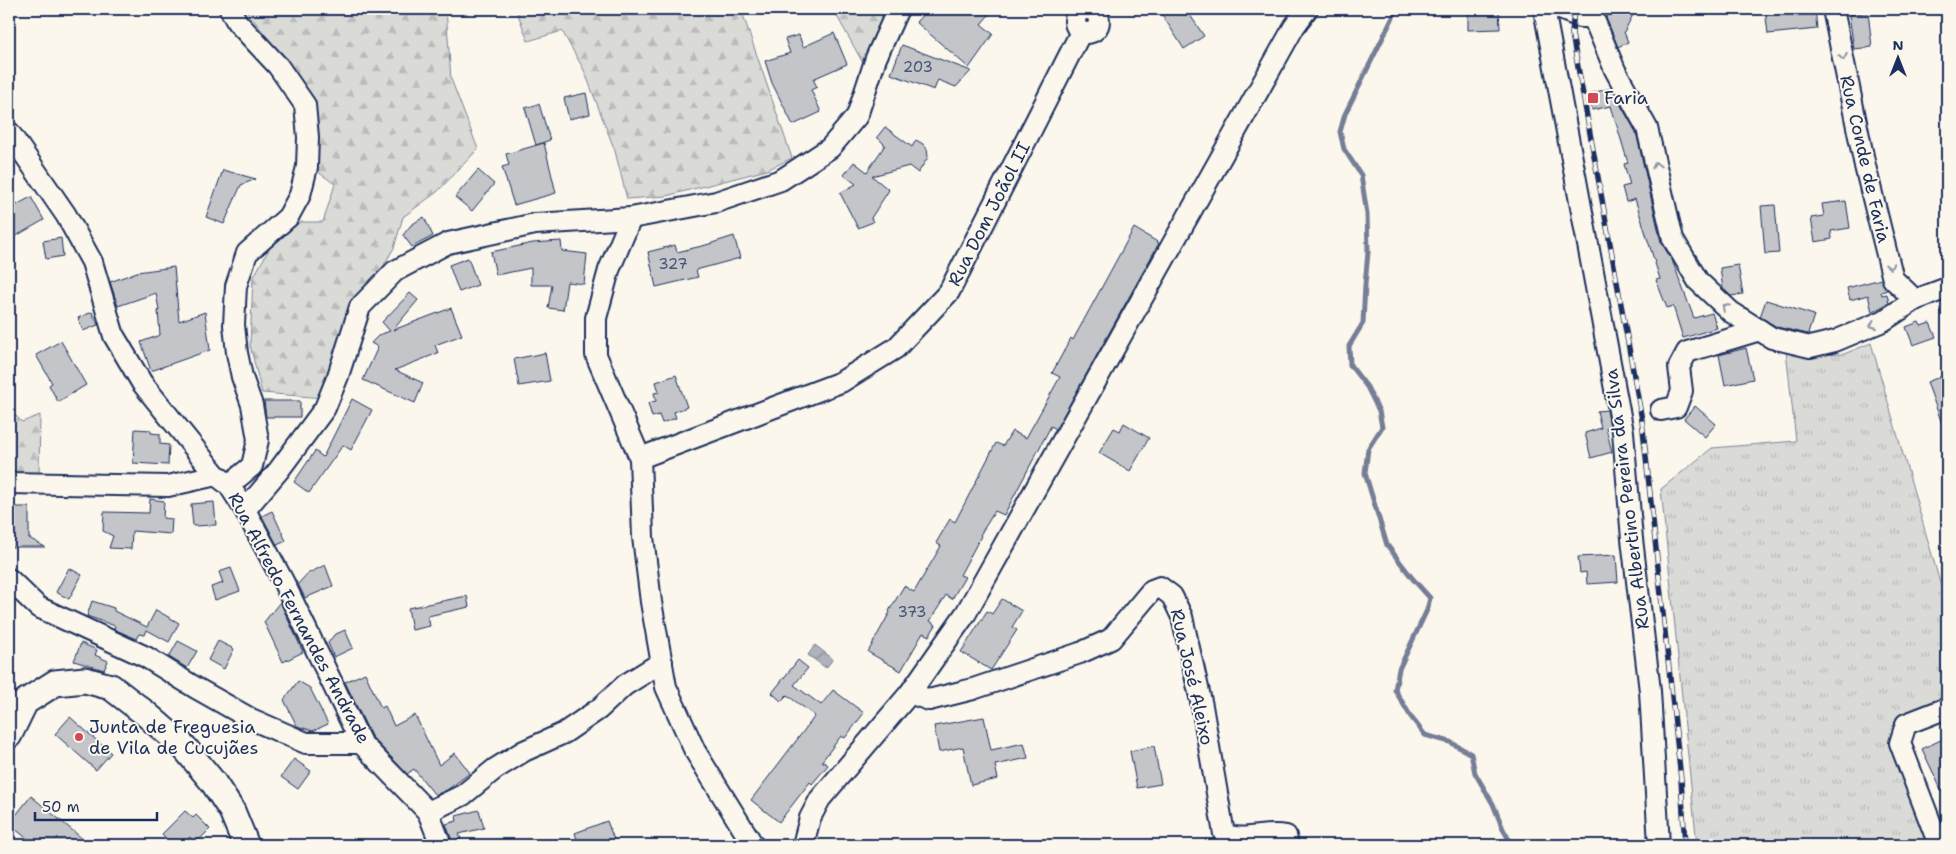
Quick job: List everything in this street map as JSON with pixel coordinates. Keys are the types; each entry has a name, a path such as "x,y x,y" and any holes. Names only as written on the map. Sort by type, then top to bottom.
{"main road":[{"path":"9,735 25,702 55,683 85,680 111,687 184,747 213,782 232,811 246,845"}],"street":[{"path":"9,483 168,486 223,480 252,466 258,440 252,405 242,377 237,354 234,325 236,286 247,253 288,217 300,195 307,167 308,138 305,105 278,66 237,22 230,9"},
{"path":"245,510 279,470 325,408 338,376 360,307 395,271 448,243 536,224 631,218 716,202 782,180 830,148 856,116 876,58 898,9"},
{"path":"803,845 810,818 820,798 910,693 966,613 1289,36 1307,9"},
{"name":"Rua Albertino Pereira da Silva","path":"1544,9 1622,432 1632,540 1650,692 1658,845"},
{"path":"1560,9 1580,17 1596,13 1615,70 1647,128 1673,239 1698,281 1731,312 1772,338 1810,347 1836,342 1875,324 1915,300 1945,296"},
{"name":"Rua Conde de Faria","path":"1833,9 1866,166 1893,279 1915,300"},
{"name":"Rua Dom Joãol II","path":"640,458 841,382 896,348 949,292 1081,32"},
{"name":"Rua Alfredo Fernandes Andrade","path":"9,132 66,215 92,262 114,336 142,383 223,480 245,510 284,582 361,743 428,812 441,845"},
{"path":"631,218 609,270 596,318 596,355 640,458 642,537 666,687 695,751 753,845"},
{"path":"1661,410 1676,407 1682,391 1679,367 1688,352 1760,330"},
{"path":"9,579 38,606 146,657 251,719 306,743 361,743"},
{"name":"Rua José Aleixo","path":"910,693 929,700 972,689 1080,653 1111,640 1152,590 1160,587 1172,596 1182,617 1202,706 1224,834 1232,838 1277,833 1286,836 1288,845"},
{"path":"428,812 463,795 495,769 524,751 564,734 599,709 625,686 662,662"},
{"path":"1939,845 1900,743 1906,724 1947,708"}],"green space":[{"path":"245,9 446,9 451,79 478,149 437,192 403,217 394,248 381,270 359,295 324,398 262,393 250,345 253,278 269,249 300,222 323,222 335,184 318,172 316,114 302,82"},
{"path":"516,9 741,9 792,158 767,170 666,196 627,199 615,151 584,70 562,31 528,41"},
{"path":"833,9 890,9 882,18 863,63"},
{"path":"1871,343 1947,607 1947,697 1898,719 1932,845 1697,845 1661,489 1712,448 1796,441 1786,351 1812,355 1844,354"},
{"path":"9,409 22,422 40,415 39,473 9,472"}],"water":[{"path":"815,645 833,659 826,668 808,655"}],"building":[{"path":"928,9 994,9 981,24 993,34 969,68 916,22"},
{"path":"1168,9 1186,9 1204,36 1184,49 1161,13"},
{"path":"1468,9 1499,9 1500,29 1468,30"},
{"path":"1613,9 1636,9 1624,32 1628,42 1618,47 1606,18"},
{"path":"1765,9 1815,9 1817,29 1768,34"},
{"path":"1868,12 1872,47 1854,49 1849,15"},
{"path":"834,33 847,64 813,79 817,87 811,90 821,112 793,125 772,83 765,61 790,53 785,39 799,35 803,47"},
{"path":"902,45 971,71 956,87 938,80 934,90 891,74"},
{"path":"1611,88 1636,132 1661,242 1672,260 1694,318 1712,313 1717,328 1683,338 1673,306 1667,308 1656,280 1660,279 1635,199 1626,202 1622,187 1630,185 1624,164 1628,163 1611,106 1592,110 1589,94"},
{"path":"586,93 590,114 569,119 564,98"},
{"path":"539,104 550,140 536,145 525,108"},
{"path":"885,127 912,147 916,140 923,144 927,149 928,157 918,173 909,166 872,176 889,190 871,218 873,222 858,228 840,193 856,184 844,175 854,162 867,172 885,145 877,137"},
{"path":"544,143 556,193 514,205 502,167 509,165 506,154"},
{"path":"223,170 256,179 241,185 224,224 206,217"},
{"path":"478,170 494,184 472,211 455,197"},
{"path":"31,197 44,220 9,240 9,209"},
{"path":"1846,201 1850,228 1831,231 1832,239 1815,242 1811,218 1824,216 1822,204"},
{"path":"1775,205 1779,253 1765,254 1761,206"},
{"path":"424,217 433,236 412,247 403,235 411,225"},
{"path":"1134,228 1159,243 1056,429 1051,426 1004,515 995,511 980,535 960,575 965,577 952,599 946,595 930,621 936,625 929,636 923,633 901,671 868,652 889,611 904,586 914,592 941,546 936,543 950,519 955,522 996,443 1003,446 1012,431 1026,438 1060,377 1052,373 1071,338 1073,340"},
{"path":"734,236 740,258 696,270 698,277 656,287 648,252 675,245 677,252"},
{"path":"61,238 63,256 46,259 43,241"},
{"path":"561,241 562,251 587,254 584,284 567,282 563,310 548,308 552,285 531,285 531,268 496,275 491,252 533,243"},
{"path":"468,258 478,285 459,292 449,265"},
{"path":"1738,265 1743,294 1731,296 1723,289 1720,268"},
{"path":"174,267 179,321 205,312 210,350 151,371 141,342 160,335 156,293 118,306 110,282 137,272"},
{"path":"1881,279 1887,290 1881,292 1882,295 1887,294 1889,303 1872,312 1868,295 1850,300 1847,288"},
{"path":"410,293 418,300 393,330 451,308 462,335 435,345 438,353 395,370 423,383 415,403 363,380 378,347 371,343 379,335 390,331 382,322"},
{"path":"1766,300 1814,315 1808,334 1777,327 1760,317"},
{"path":"92,312 98,325 83,331 78,318"},
{"path":"1919,322 1921,326 1930,323 1936,337 1913,345 1906,327"},
{"path":"61,341 86,385 58,402 49,385 52,383 36,355"},
{"path":"1746,348 1753,379 1725,385 1719,355"},
{"path":"545,353 550,381 519,386 514,359"},
{"path":"1947,374 1947,432 1945,432 1927,382"},
{"path":"676,375 687,407 674,412 676,418 662,423 659,415 652,417 648,403 656,401 654,393 659,392 656,382"},
{"path":"352,399 372,410 351,450 343,445 309,493 294,482 315,451 323,457"},
{"path":"264,401 300,401 300,417 266,417"},
{"path":"1695,406 1716,424 1705,437 1684,419"},
{"path":"1607,410 1610,427 1606,428 1612,452 1591,458 1585,433 1601,428 1597,411"},
{"path":"1124,423 1149,438 1130,471 1099,453 1114,428 1120,431"},
{"path":"135,429 151,430 151,433 160,434 160,444 169,445 168,465 133,463"},
{"path":"150,499 164,501 163,518 172,519 171,534 132,531 131,549 109,548 113,536 103,531 104,512 149,513"},
{"path":"214,502 216,525 193,526 191,504"},
{"path":"9,507 29,507 29,538 45,547 9,547"},
{"path":"272,511 286,541 277,545 262,516"},
{"path":"1616,555 1618,582 1587,584 1586,572 1580,573 1578,557"},
{"path":"325,565 333,586 305,598 298,584 307,574"},
{"path":"69,568 82,575 69,599 56,592"},
{"path":"231,568 240,591 215,600 211,587 223,583 219,572"},
{"path":"467,596 469,607 428,616 430,626 412,630 408,608"},
{"path":"1002,599 1022,611 1012,627 1017,630 991,670 961,652 987,611 992,614"},
{"path":"92,601 114,608 114,611 147,627 156,610 179,623 169,642 147,630 145,635 139,634 136,639 114,629 115,626 87,616"},
{"path":"280,602 303,652 283,662 264,622"},
{"path":"345,630 353,648 334,657 328,643 334,635"},
{"path":"178,641 197,651 187,668 169,657"},
{"path":"218,641 234,649 224,669 208,660"},
{"path":"81,643 97,650 95,655 108,661 104,670 74,661"},
{"path":"798,660 808,668 794,685 821,705 833,690 864,713 845,738 841,736 822,761 828,765 812,784 810,782 779,822 751,800 815,716 787,695 781,701 772,693"},
{"path":"365,673 381,708 385,706 394,726 415,715 439,765 455,753 470,773 447,790 435,795 414,769 407,774 371,736 345,682"},
{"path":"298,681 310,688 328,724 313,731 297,726 284,700"},
{"path":"70,717 111,753 96,770 55,734"},
{"path":"984,717 991,750 1024,743 1028,758 995,765 998,779 971,785 963,747 939,752 934,726"},
{"path":"1947,737 1947,802 1922,749"},
{"path":"1154,746 1161,784 1137,788 1130,751"},
{"path":"294,759 311,771 298,789 281,777"},
{"path":"31,796 90,845 35,845 9,824"},
{"path":"479,810 484,828 459,834 461,839 452,841 446,824 457,821 456,816"},
{"path":"185,811 193,818 196,815 210,829 196,843 190,837 181,845 173,845 162,834"},
{"path":"607,821 616,845 579,845 575,833"}],"waterway":[{"path":"1397,9 1345,114 1340,132 1344,149 1361,175 1367,214 1368,252 1363,323 1349,346 1350,365 1367,387 1379,411 1382,427 1368,449 1365,473 1387,545 1430,598 1427,610 1399,669 1395,690 1411,717 1425,735 1450,742 1471,754 1475,773 1493,804 1512,845"}],"railway":[{"path":"1574,9 1572,34 1642,420 1681,779 1685,845"}],"place":[{"name":"Faria","path":"1593,98"},
{"name":"Junta de Freguesia de Vila de Cucujães","path":"79,737"}]}
